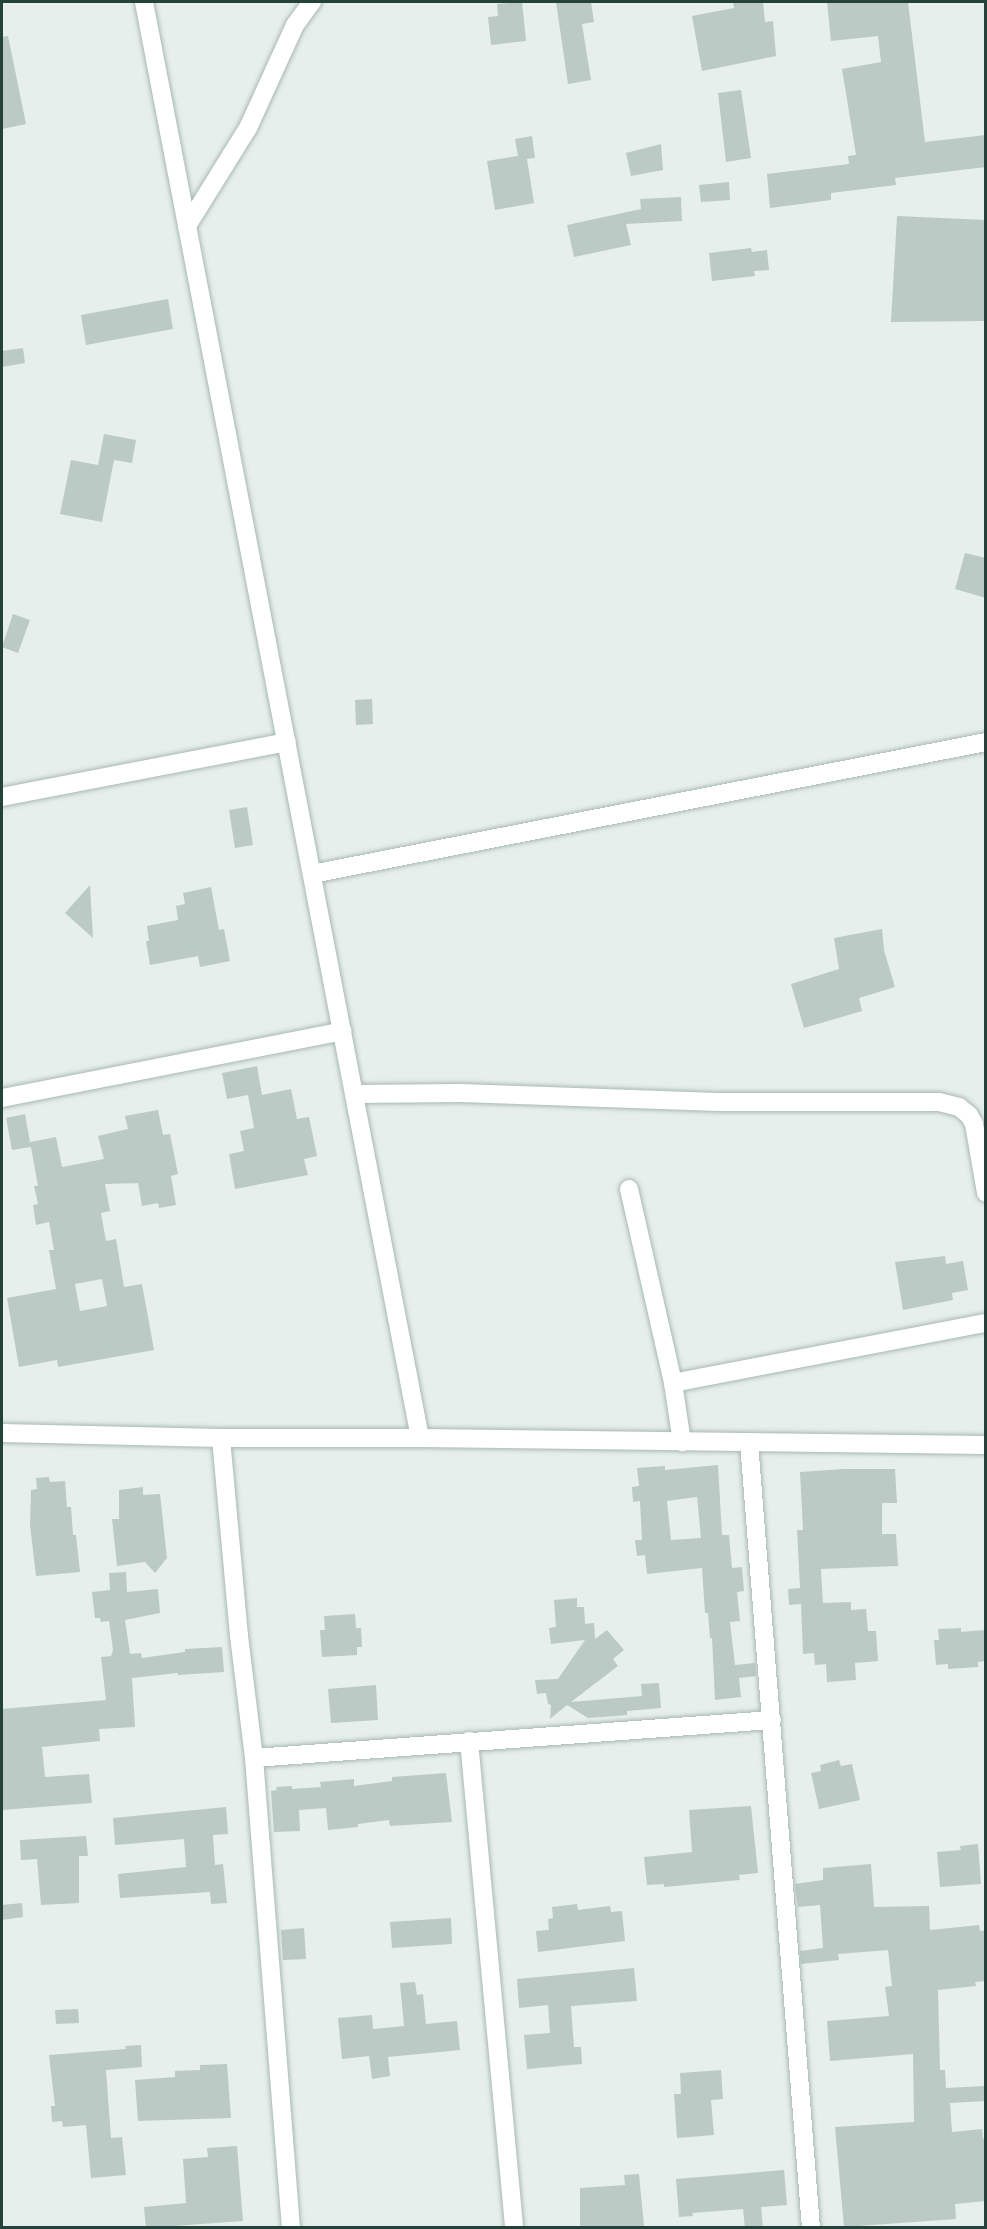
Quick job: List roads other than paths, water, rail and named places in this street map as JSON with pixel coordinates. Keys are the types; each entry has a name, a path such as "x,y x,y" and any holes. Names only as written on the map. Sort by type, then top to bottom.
{"street":[{"path":"144,2 420,1437"},
{"path":"187,226 248,128 295,25 312,2"},
{"path":"2,797 287,742"},
{"path":"312,874 986,742"},
{"path":"2,1098 342,1031"},
{"path":"354,1094 461,1093 718,1102 939,1102 958,1107 969,1115 974,1124 986,1192"},
{"path":"629,1189 672,1383 682,1442"},
{"path":"672,1383 986,1323"},
{"path":"2,1433 221,1438 420,1437 986,1445"},
{"path":"221,1438 239,1635 254,1758 291,2228"},
{"path":"749,1442 811,2228"},
{"path":"254,1758 772,1720"},
{"path":"469,1741 514,2228"}]}
